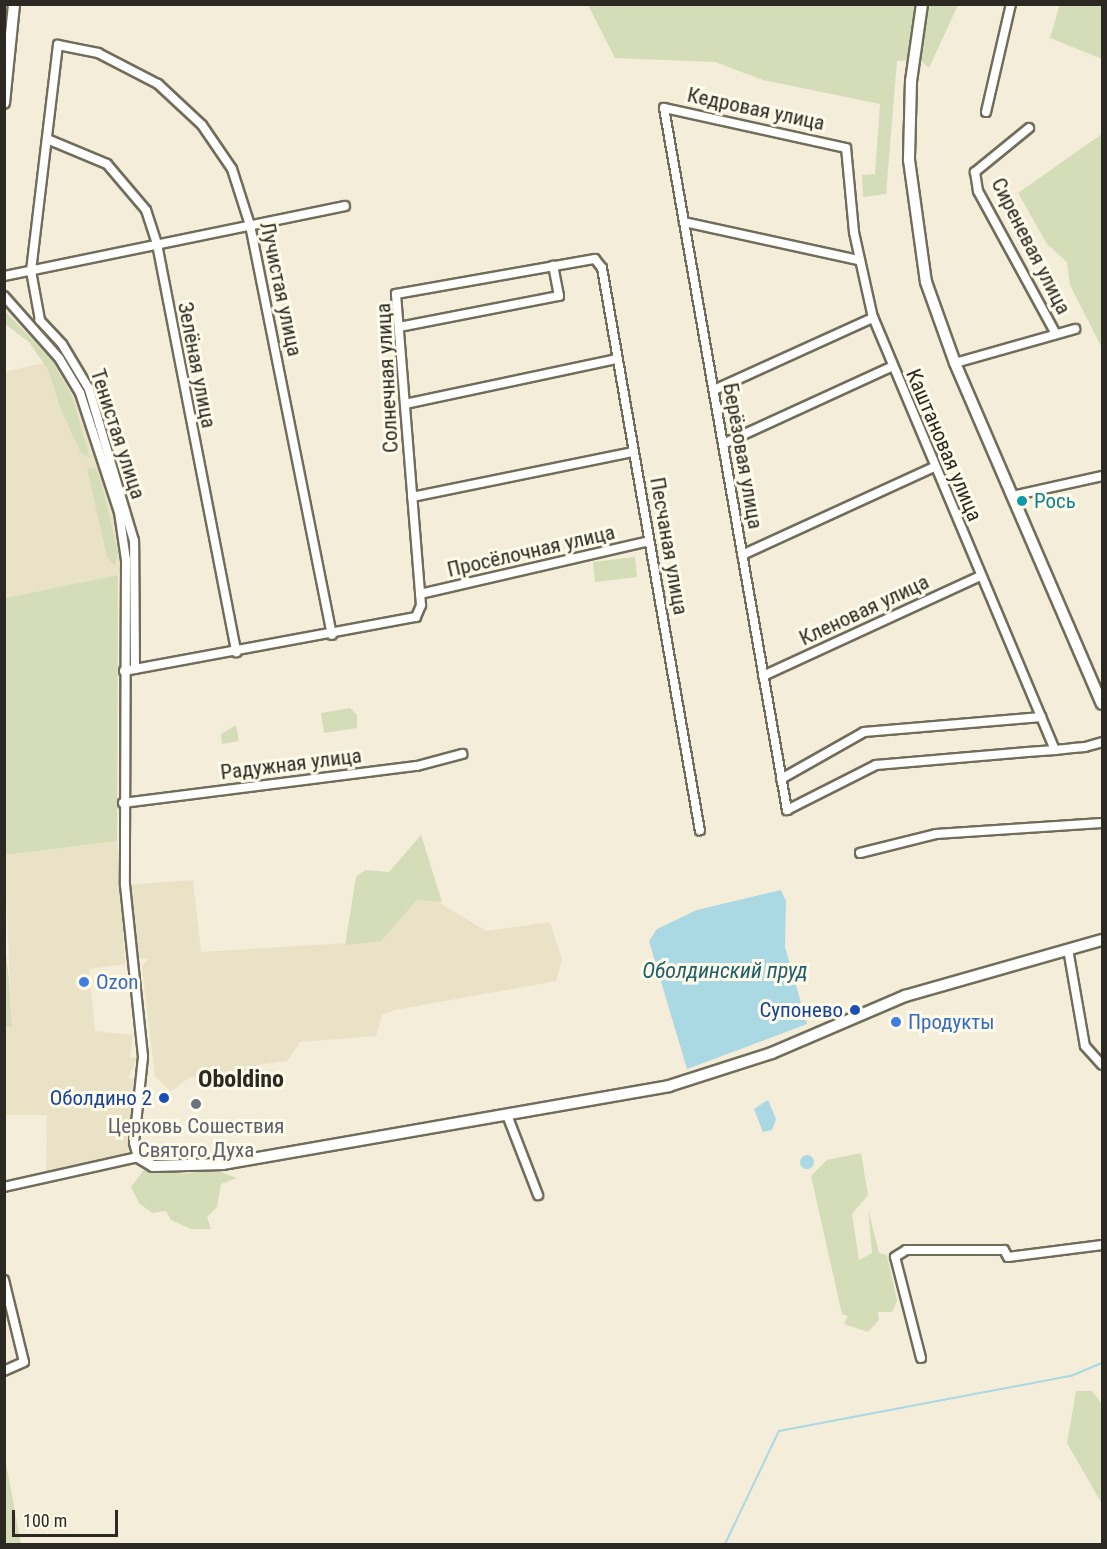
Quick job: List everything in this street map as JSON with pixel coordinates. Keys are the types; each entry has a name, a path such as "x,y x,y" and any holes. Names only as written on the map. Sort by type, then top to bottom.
{"street":[{"path":"4,103 14,4"},
{"path":"922,4 911,81 913,218 926,282 955,363 1102,704"},
{"path":"986,112 1011,4"},
{"name":"Тенистая улица","path":"58,45 31,271 40,320 62,344 89,389 134,541 135,669"},
{"name":"Лучистая улица","path":"58,45 133,68 181,102 221,149 241,189 332,635"},
{"name":"Кедровая улица","path":"664,108 840,145"},
{"name":"Берёзовая улица","path":"664,108 787,810 872,766 1055,750"},
{"name":"Сиреневая улица","path":"1029,128 975,172 978,191 1056,334"},
{"name":"Зелёная улица","path":"47,140 89,152 124,178 146,210 157,244 236,652"},
{"name":"Каштановая улица","path":"840,145 848,152 859,260 873,318 891,367 1055,750"},
{"path":"4,276 345,206"},
{"path":"684,222 859,260"},
{"name":"Солнечная улица","path":"332,635 401,623 417,617 420,594 396,294 595,259 602,268"},
{"path":"399,327 559,296 554,266"},
{"name":"Песчаная улица","path":"602,268 700,831"},
{"path":"4,296 59,358 80,393 99,448 126,560 123,803 130,958 143,1057 134,1143 138,1157 153,1166 223,1164 669,1086 772,1053 905,996 1102,940"},
{"path":"714,390 873,318"},
{"path":"955,363 1075,329"},
{"path":"405,404 618,359"},
{"path":"723,444 891,367"},
{"path":"412,497 633,452"},
{"path":"742,555 934,467"},
{"path":"1012,496 1102,476"},
{"name":"Просёлочная улица","path":"420,594 649,541"},
{"name":"Кленовая улица","path":"763,676 981,576"},
{"path":"124,671 332,635"},
{"path":"781,779 864,732 1041,717"},
{"path":"1055,750 1102,742"},
{"name":"Радужная улица","path":"123,803 417,766 462,754"},
{"path":"860,853 936,834 1102,823"},
{"path":"1068,949 1085,1046 1102,1065"},
{"path":"507,1115 538,1195"},
{"path":"4,1187 138,1157"},
{"path":"921,1358 895,1257 906,1250 1004,1250 1008,1257 1102,1245"},
{"path":"4,1280 24,1362 4,1371"}],"shaded area":[{"path":"57,360 77,395 115,513 124,560 118,575 5,598 4,372"},
{"path":"117,841 125,964 89,969 95,1031 133,1035 130,1057 137,1058 128,1078 135,1080 131,1147 120,1158 46,1174 47,1115 5,1115 5,1026 12,1026 4,855"},
{"path":"193,880 201,952 381,941 417,900 430,897 486,931 550,922 562,960 556,981 395,1010 382,1015 376,1036 300,1042 287,1061 257,1065 257,1071 189,1078 171,1091 155,1076 142,967 148,959 130,958 125,885"}],"green space":[{"path":"1060,4 1102,5 1102,59 1050,38"},
{"path":"588,5 958,5 929,68 919,59 897,61 886,194 863,197 862,175 875,174 880,104 763,80 715,62 615,58"},
{"path":"1102,134 1102,348 1070,285 1067,262 1047,244 1018,193"},
{"path":"4,310 51,359 72,397 90,458 81,453 61,410 48,370 29,342 5,324"},
{"path":"919,375 930,402 915,408 904,381"},
{"path":"87,468 95,468 101,481 118,553 115,566 107,557"},
{"path":"635,557 637,577 595,582 593,562"},
{"path":"118,575 117,841 5,855 5,598"},
{"path":"350,708 357,715 357,728 324,733 321,713"},
{"path":"236,725 239,741 222,744 221,734"},
{"path":"421,835 442,902 417,900 381,941 345,945 356,877 365,870 389,872"},
{"path":"5,945 9,980 12,1027 5,1026"},
{"path":"861,1153 868,1195 852,1214 859,1260 872,1253 868,1209 879,1253 887,1255 897,1301 892,1312 878,1312 879,1320 868,1332 844,1324 848,1316 842,1314 811,1176 827,1160"},
{"path":"168,1168 183,1174 213,1169 237,1178 221,1184 217,1207 207,1217 211,1229 191,1229 171,1220 166,1211 152,1213 139,1203 131,1187 144,1170"},
{"path":"1076,1391 1092,1391 1102,1404 1102,1504 1067,1443"},
{"path":"5,1458 21,1544 5,1544"}],"water":[{"name":"Оболдинский пруд","path":"781,890 786,901 785,947 807,1024 687,1069 649,941 657,929 697,910"},
{"path":"768,1100 776,1119 772,1130 763,1132 754,1109"},
{"path":"804,1155 810,1155 814,1162 810,1169 804,1169 800,1165 800,1159"}],"waterway":[{"path":"725,1544 779,1431 1071,1376 1102,1363"}],"place":[{"name":"Рось","path":"1022,501"},
{"name":"Ozon","path":"84,982"},
{"name":"Супонево","path":"855,1010"},
{"name":"Продукты","path":"896,1022"},
{"name":"Оболдино 2","path":"164,1098"},
{"name":"Церковь Сошествия Святого Духа","path":"196,1104"}],"district":[{"name":"Oboldino","path":"241,1080"}]}
